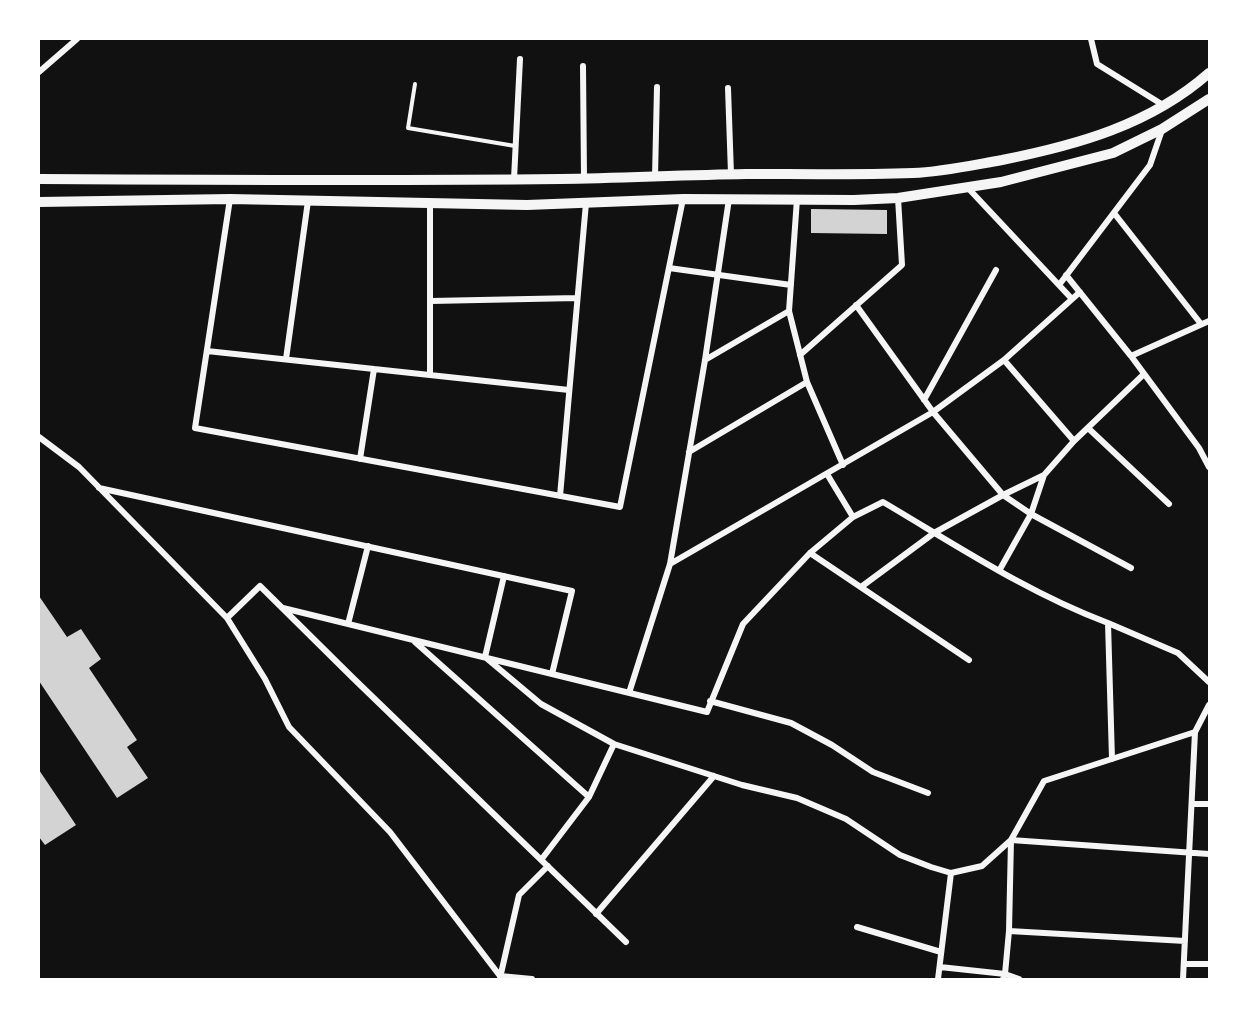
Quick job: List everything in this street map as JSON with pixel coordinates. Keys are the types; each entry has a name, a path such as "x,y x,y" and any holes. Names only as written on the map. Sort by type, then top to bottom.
{"main road":[{"path":"39,179 359,181 916,173 1051,150 1106,134 1163,105 1197,84 1209,73"},
{"path":"39,202 230,199 527,205 683,199 898,198 1001,183 1113,153 1162,129 1209,99"},
{"path":"359,181 359,202"}],"street":[{"path":"39,72 77,39"},
{"path":"1091,39 1097,64 1163,105"},
{"path":"514,179 520,59"},
{"path":"583,66 584,178"},
{"path":"655,177 657,87"},
{"path":"728,88 731,174"},
{"path":"1059,285 1150,165 1162,129"},
{"path":"968,188 1072,299"},
{"path":"800,355 902,265 898,198"},
{"path":"230,199 195,428 620,507 683,199"},
{"path":"629,693 670,564 705,360 729,199"},
{"path":"797,199 789,311 807,382 843,465"},
{"path":"286,359 308,201"},
{"path":"430,203 430,375"},
{"path":"560,496 586,203"},
{"path":"1114,213 1201,324"},
{"path":"669,268 791,285"},
{"path":"924,400 996,270"},
{"path":"1066,275 1131,356 1199,448 1209,467"},
{"path":"670,564 933,412 1004,360 1080,292"},
{"path":"431,301 577,298"},
{"path":"856,305 933,412 1003,495 1031,514 1131,568"},
{"path":"705,360 789,311"},
{"path":"1131,356 1209,321"},
{"path":"207,351 569,390"},
{"path":"1004,360 1074,441"},
{"path":"360,459 374,369"},
{"path":"861,587 934,533 1044,475 1074,441 1144,374"},
{"path":"689,452 807,382"},
{"path":"1088,428 1169,504"},
{"path":"39,437 79,468 227,618 265,679 289,727 390,832 500,977 532,979"},
{"path":"827,474 853,517"},
{"path":"999,571 1031,514 1044,475"},
{"path":"98,488 572,591 552,674"},
{"path":"283,608 707,712 743,624 810,553 853,517 883,502 999,571 1069,607 1179,653 1209,682"},
{"path":"348,624 368,546"},
{"path":"810,553 969,660"},
{"path":"485,657 504,576"},
{"path":"227,618 260,585 626,942"},
{"path":"1107,623 1112,759"},
{"path":"413,640 589,797"},
{"path":"485,657 541,704 614,744 742,785 797,798 846,819 900,855 951,873 982,866 1011,840 1044,781 1196,732"},
{"path":"710,701 791,723 832,745 873,772 928,794"},
{"path":"1183,979 1196,732 1209,705"},
{"path":"541,860 589,797 614,744"},
{"path":"596,914 714,776"},
{"path":"1192,804 1209,804"},
{"path":"1011,840 1209,854"},
{"path":"1004,977 1009,931 1011,840"},
{"path":"500,977 519,895 548,866"},
{"path":"938,979 951,873"},
{"path":"857,927 941,952"},
{"path":"1009,931 1185,940"},
{"path":"1184,964 1209,964"},
{"path":"939,966 1019,979"}],"lane":[{"path":"415,84 408,128 515,146"}],"building":[{"path":"811,209 887,210 887,234 811,233"},
{"path":"39,596 67,637 81,629 101,659 89,668 137,740 127,747 148,778 117,798 39,681"},
{"path":"39,770 76,825 45,845 39,837"}]}
